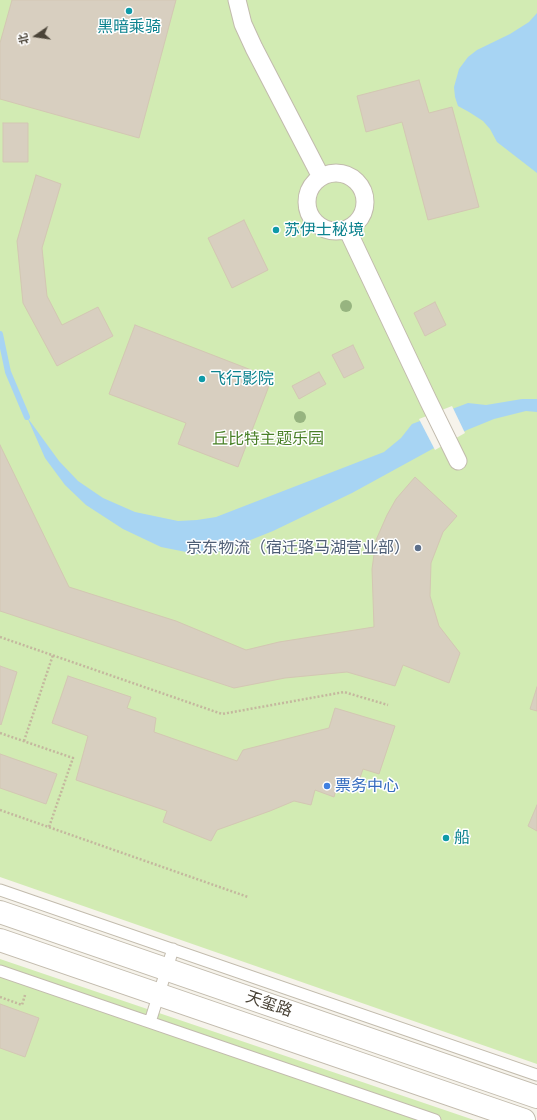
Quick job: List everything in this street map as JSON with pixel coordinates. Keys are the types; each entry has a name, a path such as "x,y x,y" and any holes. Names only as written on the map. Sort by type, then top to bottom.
{"street":[{"path":"236,0 243,24 254,48 321,177"},
{"path":"330,173 340,173 357,181 362,189 365,198 361,217 355,224 347,229 338,231 328,230 319,226 312,219 308,210 307,200 309,191 314,183 321,177 330,173"},
{"path":"347,229 458,462"},
{"name":"天玺路","path":"0,912 170,959 537,1097"},
{"name":"天玺路","path":"0,940 524,1120"}],"lane":[{"path":"0,890 170,959 537,1075"},
{"path":"150,1022 170,959"},
{"path":"0,971 434,1120"}],"path":[{"path":"0,637 222,714 344,692 388,705"},
{"path":"24,741 53,656"},
{"path":"0,733 73,758 49,827"},
{"path":"0,810 248,897"},
{"path":"0,997 22,1005 30,981"}],"green space":[{"name":"丘比特主题乐园","path":"0,0 537,0 537,1064 0,877"},
{"path":"0,959 474,1120 0,1120"}],"water":[{"path":"537,13 537,173 497,142 490,129 483,121 458,106 454,87 459,69 468,57 477,50 510,34 529,22"},
{"path":"522,399 537,399 537,412 526,411 494,419 467,430 352,493 273,531 223,551 196,554 161,547 123,529 86,505 65,485 45,458 27,417 59,461 78,481 103,498 135,512 178,521 216,517 384,452 401,438 412,424 468,403 486,405"}],"pier":[{"path":"452,406 465,433 435,450 419,419"}],"building":[{"path":"12,0 176,0 139,138 0,99 0,43"},
{"path":"419,80 429,113 452,107 479,207 428,220 402,122 366,132 357,96"},
{"path":"3,123 28,123 28,162 3,162"},
{"path":"36,175 61,184 42,248 47,296 62,325 98,307 113,336 57,366 23,303 17,241"},
{"path":"244,220 268,270 232,288 208,238"},
{"path":"435,302 446,325 425,336 414,313"},
{"path":"135,325 272,378 238,467 178,444 186,423 109,394"},
{"path":"353,345 364,368 344,378 332,355"},
{"path":"319,372 326,384 299,399 292,386"},
{"path":"0,445 69,587 176,621 246,650 279,642 374,627 372,569 376,540 396,499 415,477 457,516 443,532 431,563 430,596 439,626 460,653 449,683 403,665 395,686 347,672 285,678 234,688 0,611"},
{"path":"0,666 17,672 1,725 0,724"},
{"path":"68,676 131,697 127,708 156,718 154,732 237,761 243,750 329,728 335,708 395,726 379,774 363,769 357,787 338,781 334,797 315,790 311,805 294,801 217,830 211,841 163,822 167,811 76,780 88,736 52,723"},
{"path":"537,687 537,711 530,709"},
{"path":"0,754 57,774 46,804 0,788"},
{"path":"537,805 537,831 528,826"},
{"path":"0,1004 39,1018 25,1057 0,1048"}],"waterway":[{"path":"0,334 8,372 27,417"}],"place":[{"name":"黑暗乘骑","path":"129,11"},
{"name":"苏伊士秘境","path":"276,230"},
{"name":"飞行影院","path":"202,379"},
{"name":"京东物流（宿迁骆马湖营业部）","path":"418,548"},
{"name":"票务中心","path":"327,786"},
{"name":"船","path":"446,838"}]}
